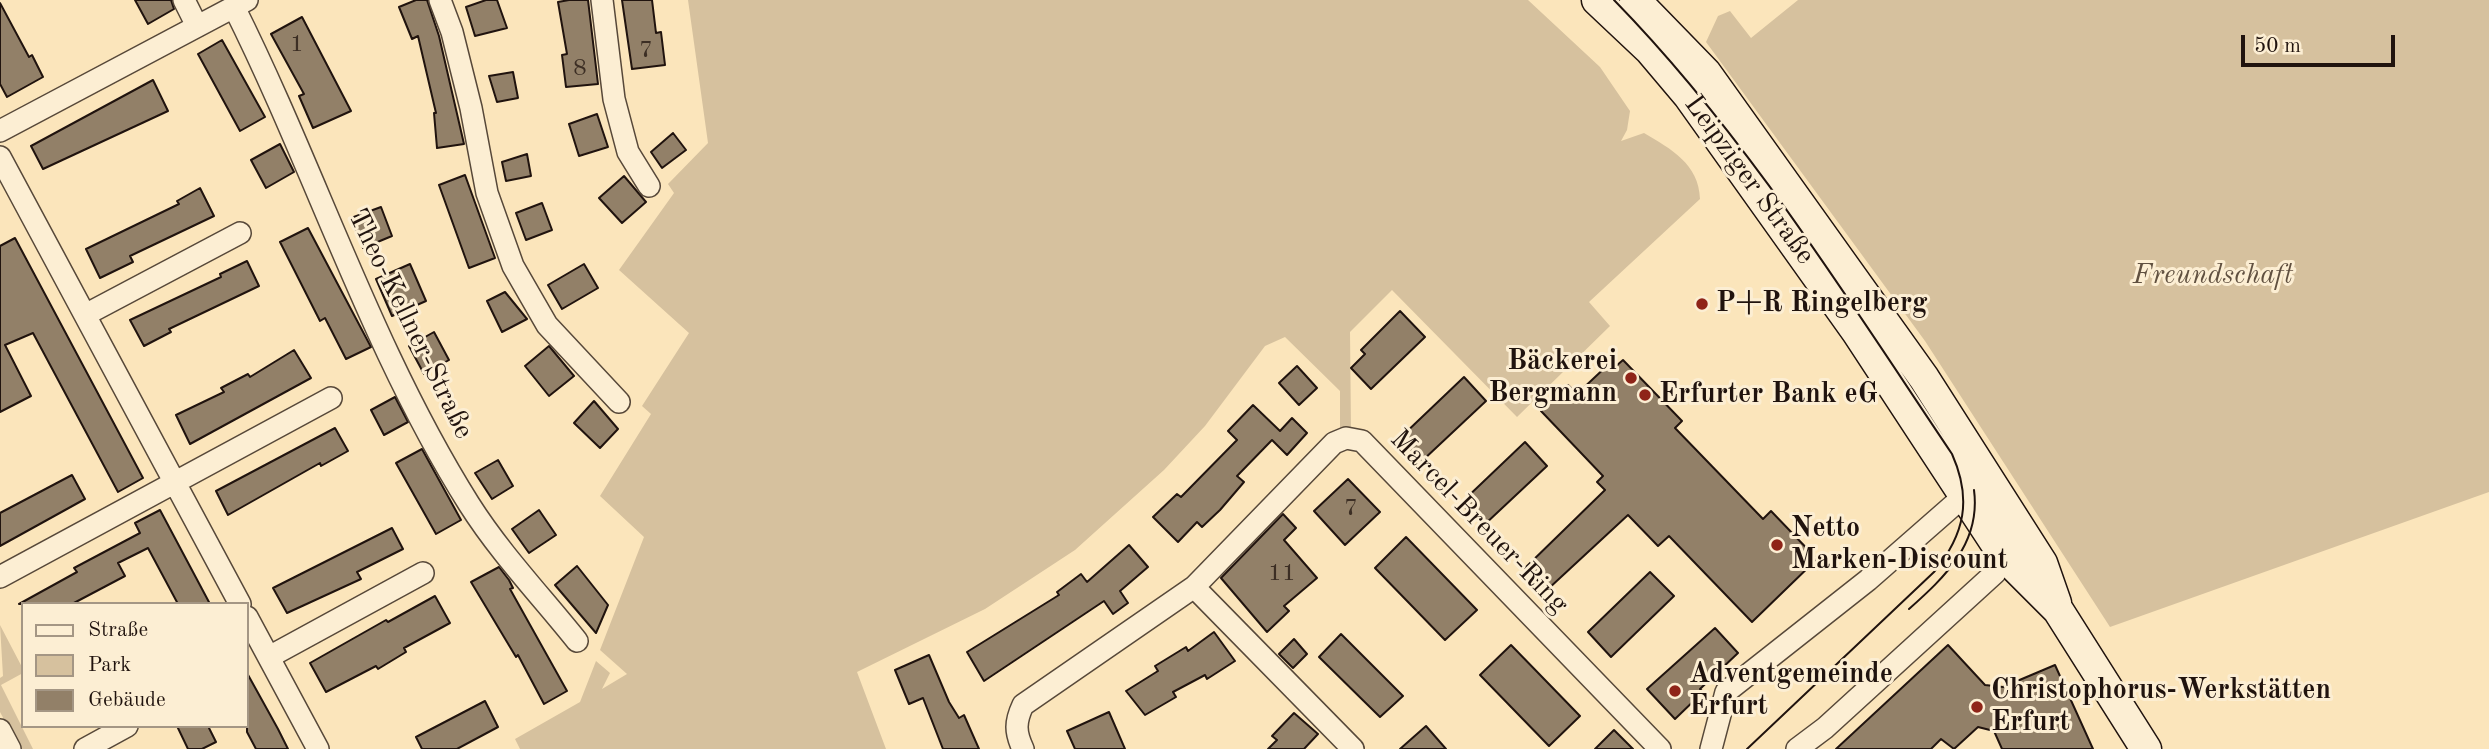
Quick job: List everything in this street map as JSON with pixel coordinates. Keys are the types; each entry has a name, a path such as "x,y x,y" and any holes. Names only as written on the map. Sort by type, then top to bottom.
{"main road":[{"name":"Leipziger Straße","path":"1597,0 1650,50 1688,95 1857,332 2004,556 2058,610 2146,749"},
{"name":"Leipziger Straße","path":"1635,0 1706,73 1924,377 2042,563 2058,610"}],"street":[{"path":"184,0 197,26"},
{"path":"440,0 452,32 471,108 487,193 513,266 547,325 620,402"},
{"path":"602,0 614,99 628,152 649,186"},
{"path":"0,131 240,4"},
{"name":"Theo-Kellner-Straße","path":"240,4 354,281 430,433 469,503 492,537 577,641"},
{"path":"0,157 239,602"},
{"path":"85,315 240,233"},
{"path":"0,577 331,398"},
{"name":"Marcel-Breuer-Ring","path":"1023,749 1016,734 1016,719 1023,705 1194,587 1334,443 1346,439 1362,441 1660,749"},
{"path":"1711,749 1726,692 1868,580 1965,495 1975,494 2011,512 2004,556 1995,573 1825,728 1797,749"},
{"path":"269,657 424,573"},
{"path":"1194,587 1353,749"},
{"path":"248,619 318,749"},
{"path":"85,749 132,729"},
{"path":"0,730 10,749"}],"green space":[{"path":"688,0 1528,0 1600,67 1630,111 1627,130 1621,141 1644,133 1673,152 1695,176 1700,199 1589,302 1610,326 1517,417 1392,290 1350,332 1351,431 1340,430 1340,391 1285,337 1265,346 1205,426 1164,470 1075,550 985,609 857,672 886,749 520,749 515,739 580,702 596,661 610,673 602,689 627,674 600,650 644,537 600,496 651,414 642,406 689,333 619,270 674,193 668,184 708,143"},
{"name":"Freundschaft","path":"1798,0 2489,0 2489,492 2110,627 1925,341 1706,42 1718,16 1730,11 1751,38"},
{"path":"0,625 21,665 21,674 1,685 33,749 20,749 0,712 0,678 3,676"}],"building":[{"path":"135,0 171,0 174,9 148,24"},
{"path":"416,0 427,0 439,36 464,144 437,148 436,113 418,36 412,39 399,7"},
{"path":"486,0 497,0 507,28 475,36 466,7"},
{"path":"588,0 598,84 566,87 562,55 567,54 558,2"},
{"path":"622,0 652,0 656,33 661,32 665,65 632,69"},
{"path":"0,3 43,77 7,97 0,84"},
{"path":"302,17 351,111 313,128 299,96 304,94 271,34"},
{"path":"222,40 265,117 240,131 198,54"},
{"path":"513,72 518,98 497,102 489,76"},
{"path":"153,80 168,111 43,169 31,146"},
{"path":"597,114 608,147 579,156 569,124"},
{"path":"673,133 686,150 662,168 651,152"},
{"path":"280,144 294,172 266,188 251,160"},
{"path":"527,154 531,176 506,181 502,162"},
{"path":"465,175 495,258 469,268 439,185"},
{"path":"624,176 646,202 622,223 599,198"},
{"path":"200,188 214,216 130,256 133,262 100,278 86,249 179,204 177,201"},
{"path":"542,203 552,230 526,240 516,213"},
{"path":"381,207 392,236 363,248 351,218"},
{"path":"308,228 371,347 346,359 325,318 320,321 280,242"},
{"path":"15,238 143,478 118,492 33,333 5,345 31,396 0,412 0,246"},
{"path":"247,261 259,286 169,329 171,332 144,346 130,320 221,277 220,274"},
{"path":"410,264 426,301 392,316 376,279"},
{"path":"584,264 598,288 562,309 548,285"},
{"path":"505,292 527,319 502,332 487,301"},
{"path":"1400,311 1425,337 1371,389 1351,368 1365,354 1361,350"},
{"path":"434,332 449,360 424,374 409,346"},
{"path":"549,346 574,376 549,396 525,366"},
{"path":"294,350 311,378 190,444 176,415 224,392 221,388 248,374 250,377"},
{"path":"1623,360 1682,421 1675,428 1763,519 1771,511 1817,559 1752,622 1669,536 1658,546 1628,515 1547,590 1525,568 1605,490 1597,482 1603,476 1541,411 1568,385 1577,394 1611,362 1615,367"},
{"path":"1297,366 1317,388 1299,405 1279,383"},
{"path":"1464,377 1486,401 1422,461 1400,438"},
{"path":"395,397 408,422 384,435 371,410"},
{"path":"594,401 618,429 600,448 574,423"},
{"path":"1253,405 1280,431 1292,418 1307,433 1287,455 1272,440 1237,476 1244,482 1220,510 1202,527 1197,522 1178,542 1153,517 1177,494 1181,497 1237,440 1228,431"},
{"path":"335,428 348,451 321,466 320,463 228,515 216,491"},
{"path":"1525,442 1547,466 1483,526 1461,503"},
{"path":"422,449 461,520 436,534 396,463"},
{"path":"498,460 513,486 492,499 475,473"},
{"path":"72,475 85,499 0,546 0,513"},
{"path":"1348,479 1380,512 1345,545 1314,511"},
{"path":"160,510 209,602 177,602 148,548 118,563 125,576 76,602 23,602 77,572 74,568 140,533 135,523"},
{"path":"539,510 556,535 529,553 512,529"},
{"path":"1283,514 1296,528 1284,540 1317,578 1284,606 1289,611 1267,632 1221,578"},
{"path":"392,528 403,549 357,572 361,579 287,613 273,588"},
{"path":"1406,537 1477,610 1445,640 1375,568"},
{"path":"1129,545 1148,567 1120,591 1128,603 1113,614 1104,601 984,681 967,652 1059,595 1057,592 1081,574 1087,582"},
{"path":"577,566 608,605 596,633 555,585"},
{"path":"499,567 509,580 513,588 510,589 567,691 544,704 518,655 516,657 471,582"},
{"path":"1650,572 1674,596 1611,657 1588,632"},
{"path":"435,596 450,623 404,648 406,652 378,669 376,666 326,692 310,663"},
{"path":"1715,628 1738,653 1700,689 1703,692 1675,719 1647,689"},
{"path":"1214,632 1235,661 1207,679 1205,675 1173,692 1176,697 1145,715 1126,691 1158,671 1155,666 1186,647 1188,651"},
{"path":"1341,634 1403,696 1380,717 1319,657"},
{"path":"1294,639 1307,654 1293,668 1279,654"},
{"path":"1511,645 1580,716 1549,746 1480,675"},
{"name":"Christophorus-Werkstätten Erfurt","path":"1948,645 1985,685 2003,687 2055,665 2093,749 2002,749 1994,731 1978,727 1954,749 1941,739 1931,749 1836,749"},
{"path":"929,655 949,702 959,718 964,715 979,749 943,749 923,698 909,704 895,670"},
{"path":"248,675 288,749 256,749 247,732"},
{"path":"485,701 498,727 457,749 422,749 416,737"},
{"path":"1109,712 1125,749 1075,749 1067,731"},
{"path":"1294,713 1318,734 1304,749 1268,749 1277,740 1272,736"},
{"path":"1426,726 1446,749 1400,749"},
{"path":"178,728 209,728 216,742 202,749 188,749"},
{"path":"1614,730 1633,749 1595,749"}],"tram line":[{"path":"1614,0 1708,106 1793,219 1952,454 1962,486 1959,530 1934,572 1747,749"},
{"path":"1909,609 1947,571 1966,543 1975,509 1974,490"}],"place":[{"name":"P+R Ringelberg","path":"1702,304"},
{"name":"Bäckerei Bergmann","path":"1631,378"},
{"name":"Erfurter Bank eG","path":"1645,395"},
{"name":"Netto Marken-Discount","path":"1777,545"},
{"name":"Adventgemeinde Erfurt","path":"1675,691"},
{"name":"Christophorus-Werkstätten Erfurt","path":"1977,707"}]}
